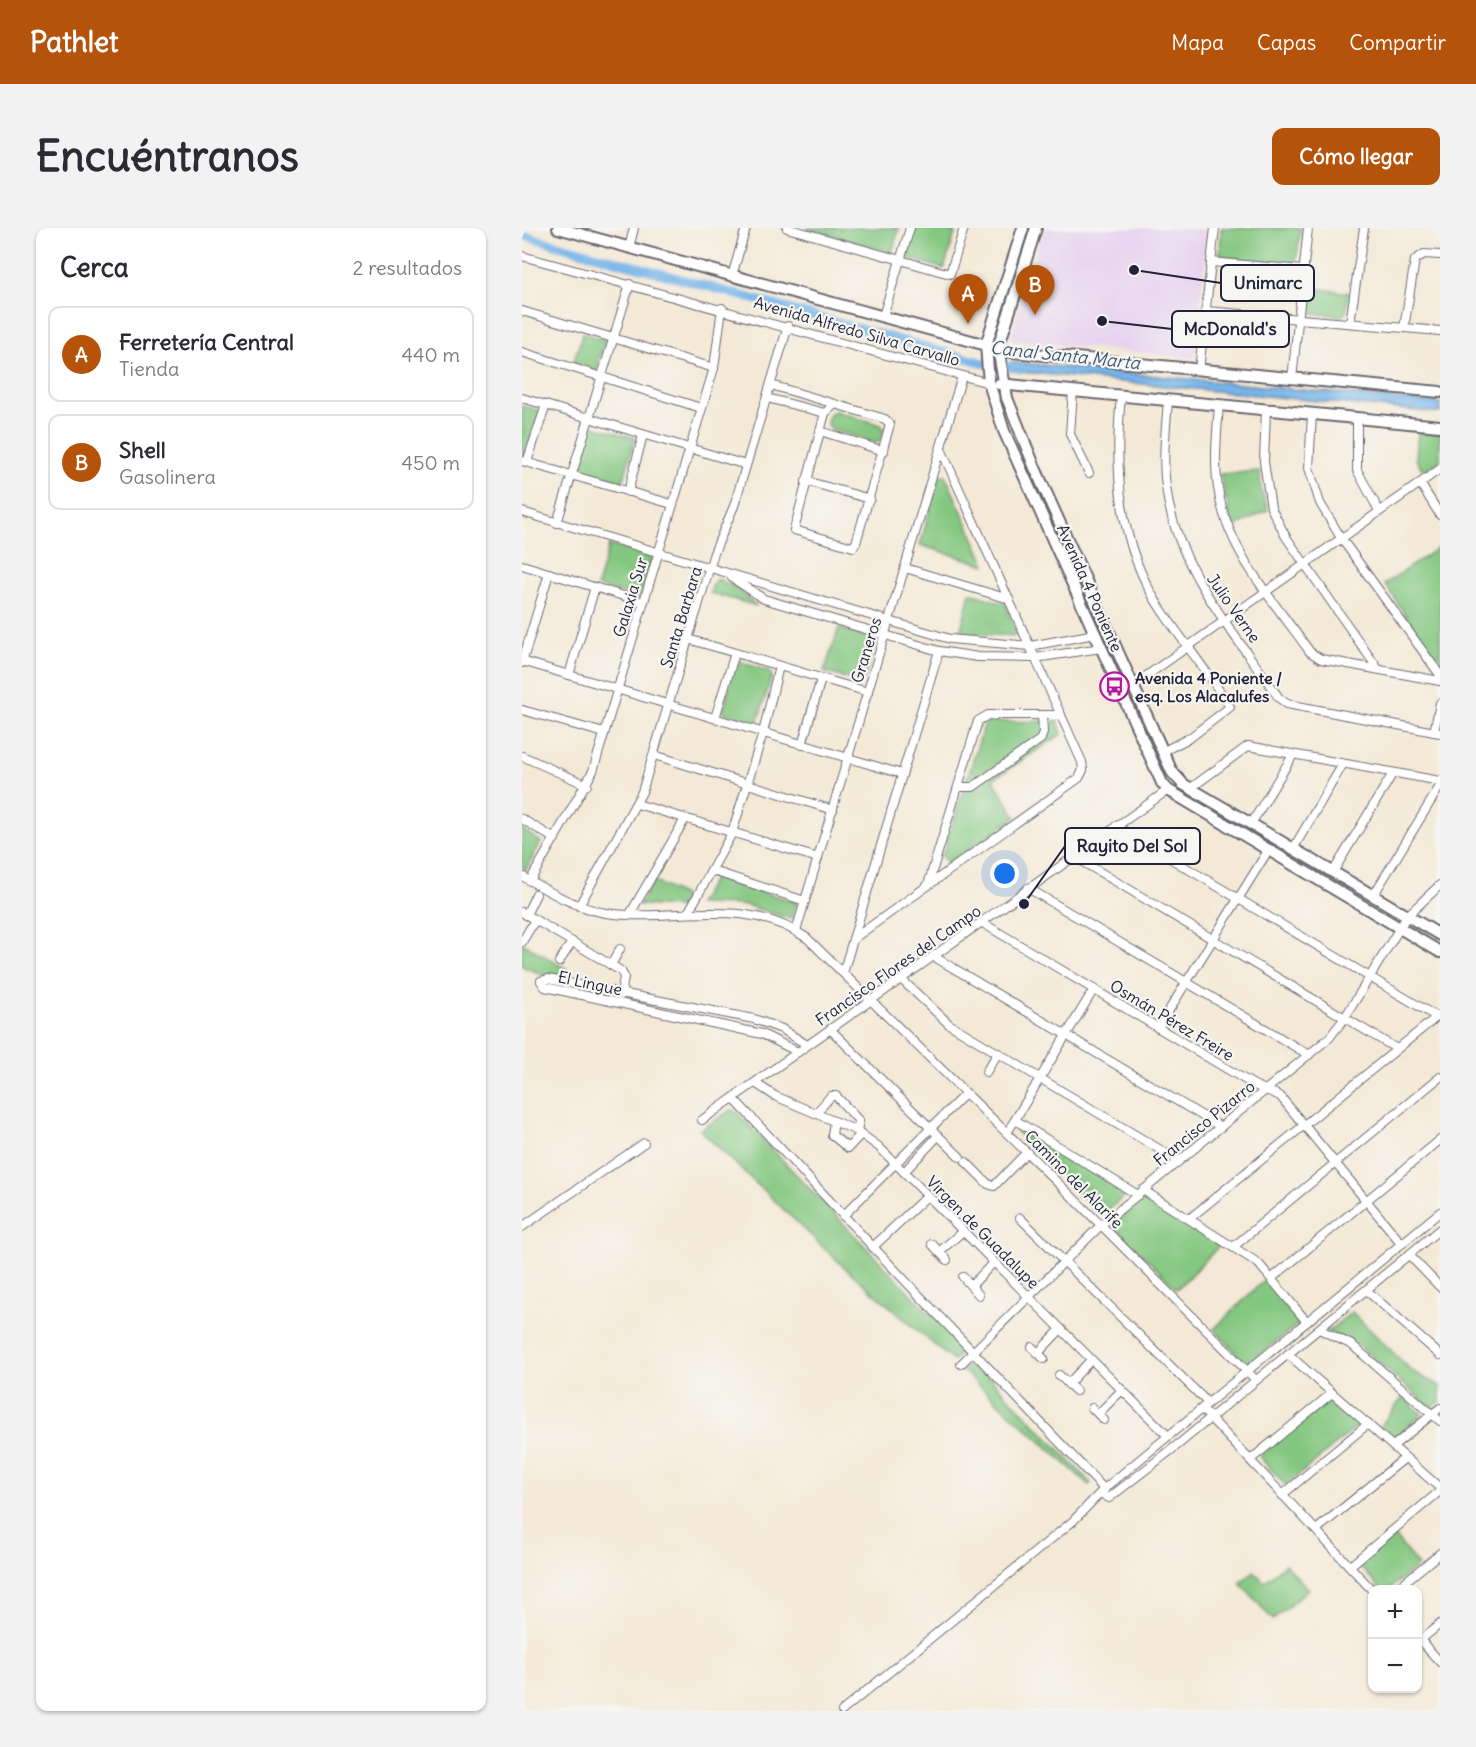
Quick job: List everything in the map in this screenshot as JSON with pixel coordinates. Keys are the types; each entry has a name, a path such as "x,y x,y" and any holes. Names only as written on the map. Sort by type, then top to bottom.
{"street":[{"name":"Avenida Alfredo Silva Carvallo","path":"558,228 883,316 986,350 1440,392"},
{"path":"629,248 634,228"},
{"path":"732,276 746,228"},
{"path":"787,228 950,274 964,228"},
{"path":"883,316 910,228"},
{"name":"Avenida 4 Poniente","path":"1023,228 986,350 989,379 1004,431 1159,776 1168,790"},
{"name":"Avenida 4 Poniente","path":"1035,228 999,352 1003,380 1017,427 1132,686 1176,778 1440,935"},
{"path":"1199,370 1215,228"},
{"path":"1292,379 1308,228"},
{"path":"1350,323 1364,228"},
{"path":"1404,328 1415,260 1424,254 1440,255"},
{"name":"Avenida Alfredo Silva Carvallo","path":"522,256 722,308 962,376 1073,391 1440,426"},
{"path":"1211,262 1303,270"},
{"path":"557,523 630,284"},
{"name":"Galaxia Sur","path":"530,881 587,785 714,368 722,308"},
{"path":"522,311 714,368"},
{"path":"1206,311 1440,331"},
{"name":"Santa Barbara","path":"579,906 637,804 710,569 732,513 788,326"},
{"path":"522,352 701,408"},
{"name":"Graneros","path":"796,932 962,376"},
{"path":"771,385 835,404 885,419 890,424 870,499 853,547 794,530 825,413 835,404"},
{"path":"1073,391 1070,434 1089,473"},
{"path":"1121,396 1118,467 1121,506 1127,534 1147,586 1230,708 1191,737 1162,752"},
{"path":"522,398 746,465"},
{"path":"767,398 825,413"},
{"name":"Julio Verne","path":"1168,400 1164,468 1169,507 1191,568 1284,703 1437,733"},
{"path":"546,405 524,462 672,504"},
{"path":"1219,405 1215,458 1221,505 1249,566 1315,657 1440,681"},
{"path":"1266,410 1264,462 1267,493 1277,521 1378,669"},
{"path":"1312,414 1308,458 1311,477 1320,503 1341,538 1440,675"},
{"path":"1357,418 1357,470 1379,511"},
{"path":"820,431 884,451"},
{"path":"628,492 644,435"},
{"path":"853,939 1079,778 1083,770 1055,701 940,449"},
{"path":"1132,686 1440,469"},
{"path":"933,475 940,470 951,471"},
{"path":"806,481 870,499"},
{"path":"1420,483 1440,515"},
{"path":"522,512 950,639 1030,646 1095,634"},
{"path":"522,565 643,602"},
{"path":"905,568 1009,599"},
{"path":"549,573 522,661 902,774"},
{"path":"726,574 764,599 939,651 978,657 1035,658 1101,648"},
{"path":"569,675 595,587"},
{"path":"688,639 868,692"},
{"path":"843,973 939,651"},
{"path":"715,718 735,653"},
{"path":"688,913 732,833 763,733 779,666"},
{"path":"802,745 822,679"},
{"path":"958,787 973,787 1041,739 1042,715 1055,701"},
{"path":"1437,733 1440,704"},
{"path":"522,710 604,733"},
{"path":"928,886 976,724 980,718 988,715 1061,715"},
{"path":"1191,788 1248,746 1440,781"},
{"path":"1251,824 1293,754"},
{"path":"654,755 832,810"},
{"path":"522,756 587,785"},
{"path":"1293,849 1343,764"},
{"path":"1333,872 1393,773"},
{"path":"1373,896 1440,786"},
{"path":"1168,790 1440,952"},
{"name":"Francisco Flores del Campo","path":"702,1120 1168,790"},
{"path":"637,804 818,858"},
{"path":"522,819 555,838"},
{"path":"630,914 685,819"},
{"path":"1116,826 1438,1015 1189,1219"},
{"path":"1158,1028 1269,849"},
{"path":"1073,856 1397,1049"},
{"path":"937,857 952,869"},
{"path":"713,871 805,901"},
{"name":"Camino del Alarife","path":"522,876 579,906 605,913 746,913 777,921 796,932 816,946 1256,1380"},
{"name":"Francisco Pizarro","path":"961,1364 1101,1225 1329,1038 1344,1019 1399,927 1407,916 1440,884"},
{"path":"1028,888 1309,1055"},
{"path":"536,894 524,913 611,965 623,975 621,995"},
{"path":"862,909 869,918 878,922"},
{"path":"522,942 535,920"},
{"name":"Osmán Pérez Freire","path":"981,922 1254,1085 1282,1099 1402,1244"},
{"path":"559,962 572,942"},
{"path":"611,965 620,948"},
{"path":"933,956 1221,1127"},
{"path":"901,978 945,1021 1179,1161"},
{"name":"El Lingue","path":"798,1052 762,1034 545,987 541,981 548,979 754,1019 782,1029 807,1045"},
{"path":"1007,1133 1094,989"},
{"path":"830,1029 988,1184 994,1186 1026,1152"},
{"path":"986,1072 998,1053"},
{"path":"1233,1247 1440,1077"},
{"name":"Virgen de Guadalupe","path":"755,1083 764,1091 859,1132 896,1164 1168,1437"},
{"path":"843,1216 966,1093"},
{"path":"816,1113 831,1096 836,1096 859,1121 859,1132 848,1148 832,1135 834,1121"},
{"path":"733,1098 1104,1489 1104,1495 1109,1498 1440,1229"},
{"path":"1015,1120 1189,1219 1258,1263 1307,1322"},
{"path":"904,1172 938,1136"},
{"path":"1272,1278 1440,1140"},
{"path":"522,1227 644,1143"},
{"path":"873,1248 927,1196"},
{"path":"842,1711 1073,1521 1104,1489 1440,1212"},
{"path":"1020,1218 1205,1406 1210,1418 1368,1586"},
{"path":"939,1252 963,1231"},
{"path":"932,1244 947,1260"},
{"path":"1409,1255 1440,1287"},
{"path":"971,1286 994,1262"},
{"path":"963,1277 979,1294"},
{"path":"1366,1290 1440,1355"},
{"path":"1038,1353 1061,1329"},
{"path":"1319,1329 1352,1345 1440,1420"},
{"path":"1288,1354 1440,1490 1350,1566"},
{"path":"1068,1384 1091,1360"},
{"path":"1059,1375 1076,1392"},
{"path":"1098,1414 1122,1390"},
{"path":"1250,1460 1332,1393"},
{"path":"1393,1446 1440,1408"},
{"path":"1282,1495 1368,1424"},
{"path":"1316,1530 1405,1458"},
{"path":"1401,1585 1440,1553"},
{"path":"1419,1639 1440,1624"},
{"path":"1422,1644 1440,1662"}],"shaded area":[{"path":"1044,228 1178,228 1208,231 1194,358 1010,340"}],"green space":[{"path":"806,228 899,228 892,253"},
{"path":"914,228 940,228 955,233 944,269 906,257"},
{"path":"1221,228 1301,228 1296,261 1291,264 1220,257"},
{"path":"1307,287 1349,293 1346,312 1342,316 1308,313 1305,309"},
{"path":"583,333 605,340 596,371 573,364"},
{"path":"522,406 541,411 525,458 522,457"},
{"path":"835,411 881,425 884,429 881,440 876,443 831,429 827,423 830,414"},
{"path":"590,425 635,438 623,482 577,469"},
{"path":"1418,432 1440,433 1440,461 1424,472 1416,459"},
{"path":"1260,471 1261,490 1268,510 1233,528 1220,474"},
{"path":"945,475 986,565 920,545 939,477"},
{"path":"609,545 652,557 639,598 597,586"},
{"path":"1439,547 1440,553 1440,668 1385,584"},
{"path":"718,579 736,588 757,606 710,593 713,584"},
{"path":"970,593 1006,604 1018,636 960,633"},
{"path":"839,628 872,638 875,643 864,680 859,682 824,672"},
{"path":"740,662 769,671 772,676 758,720 754,722 725,713 723,710 736,664"},
{"path":"1058,721 1062,734 993,779 1016,817 950,862 946,861 942,856 984,726 989,722"},
{"path":"522,829 541,842 526,870 522,867"},
{"path":"714,878 797,902 791,919 745,905 698,904"},
{"path":"654,881 687,898 680,907 639,905"},
{"path":"522,943 570,971 565,984 522,966"},
{"path":"731,1110 735,1111 964,1349 953,1361 845,1268 700,1130"},
{"path":"1018,1128 1128,1193 1102,1215 1016,1131"},
{"path":"1144,1196 1219,1246 1177,1289 1112,1225"},
{"path":"1265,1279 1302,1321 1247,1365 1214,1329"},
{"path":"1352,1312 1413,1372 1440,1386 1440,1402 1431,1408 1357,1344 1327,1332"},
{"path":"973,1360 1091,1483 1089,1485 963,1371"},
{"path":"1403,1397 1422,1414 1392,1440 1379,1428"},
{"path":"1330,1398 1360,1424 1288,1484 1284,1484 1259,1456"},
{"path":"1392,1533 1418,1566 1394,1585 1377,1585 1357,1563"},
{"path":"1285,1564 1308,1589 1273,1620 1240,1583 1254,1571 1264,1582"}],"water":[{"path":"1010,362 1440,403 1440,413 1012,371"}],"waterway":[{"name":"Canal Santa Marta","path":"522,235 991,365 1023,368"}],"place":[{"name":"Unimarc","path":"1134,270"},
{"name":"Shell","path":"1035,315"},
{"name":"McDonald's","path":"1102,321"},
{"name":"Ferretería Central","path":"968,324"},
{"name":"Avenida 4 Poniente / esq. Los Alacalufes","path":"1114,687"},
{"name":"Rayito Del Sol","path":"1024,904"}]}
